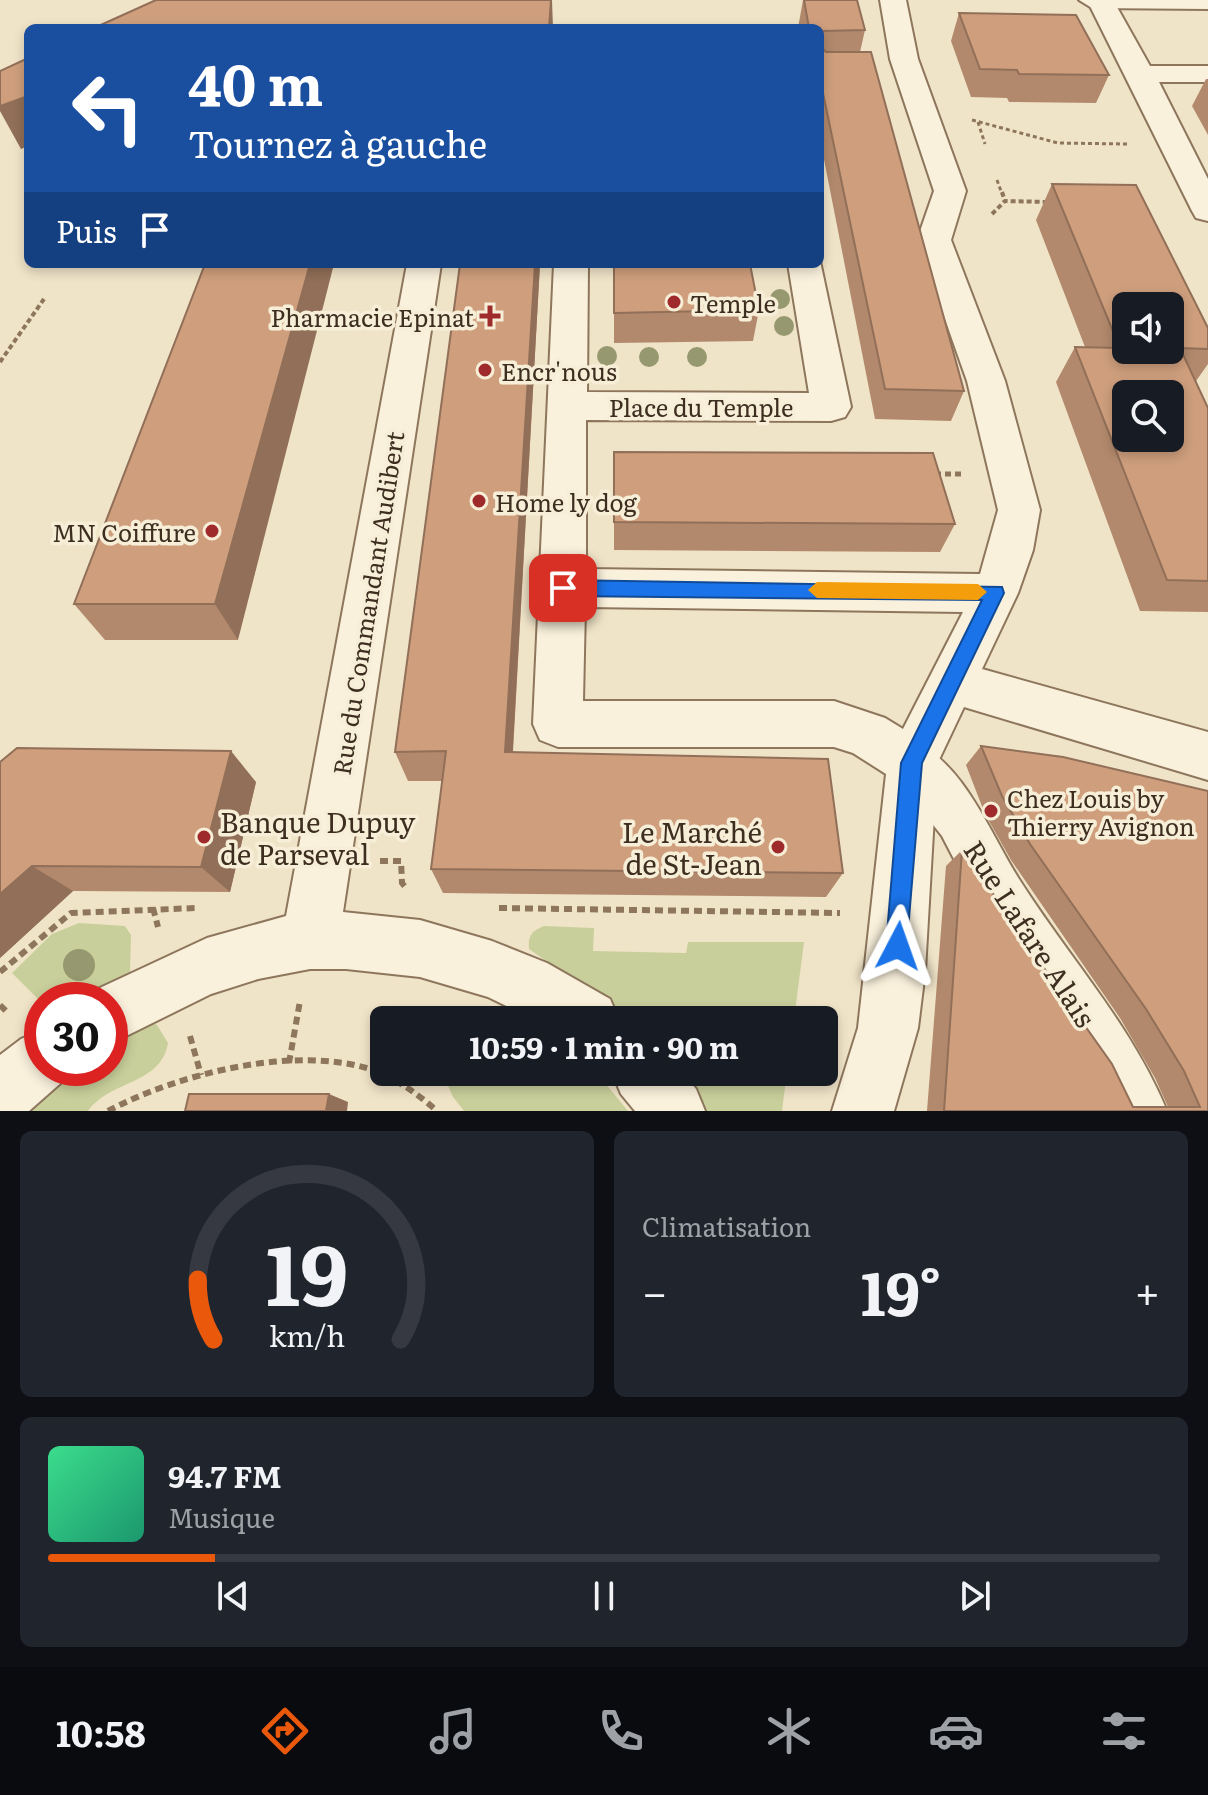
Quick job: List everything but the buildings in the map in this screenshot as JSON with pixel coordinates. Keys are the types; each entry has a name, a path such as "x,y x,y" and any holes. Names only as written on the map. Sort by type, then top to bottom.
{"street":[{"path":"863,1111 888,1028 912,763 995,593 1011,550 1019,510 986,381 934,240 950,191 923,117 896,71 893,0"},
{"path":"1092,0 1208,1"},
{"path":"1100,0 1141,74 1208,211"},
{"path":"1141,74 1208,74"},
{"name":"Rue du Commandant Audibert","path":"310,941 423,268"},
{"path":"571,268 558,724 834,724 867,734 912,763"},
{"name":"Place du Temple","path":"567,406 831,407 806,268"},
{"path":"563,588 995,593"},
{"path":"951,682 1208,756"},
{"name":"Rue Lafare Alais","path":"912,763 959,819 1001,897 1109,1051 1139,1111"},
{"path":"128,1005 199,971 253,952 310,941 370,943 480,965 537,988 566,1006"},
{"path":"0,1095 24,1075"},
{"path":"654,1086 674,1111"}],"path":[{"path":"923,117 960,117 1058,143 1176,145"},
{"path":"943,263 1005,201 1051,202"},
{"path":"0,362 44,299"},
{"path":"934,474 1010,474"},
{"path":"324,863 401,861 402,883 411,894"},
{"path":"0,972 71,913 207,908"},
{"path":"484,908 860,912 900,920"},
{"path":"108,1111 131,1096 212,1072 289,1063 370,1070"},
{"path":"400,1086 437,1111"}],"green space":[{"path":"79,923 125,926 131,935 130,972 114,982 24,982 24,985 12,973 52,934"},
{"path":"544,926 594,928 593,951 686,953 688,942 804,942 796,1006 611,1006 529,949 531,934"},
{"path":"147,1021 157,1025 168,1043 156,1067 128,1084 128,1031"},
{"path":"48,1086 123,1086 97,1101 88,1111 16,1111"},
{"path":"448,1086 607,1086 628,1111 464,1111"},
{"path":"684,1086 785,1086 782,1111 705,1111"}],"slow traffic":[{"path":"817,590 978,592"}],"place":[{"name":"Temple","path":"674,302"},
{"name":"Pharmacie Epinat","path":"490,316"},
{"name":"Encr'nous","path":"485,370"},
{"name":"Home ly dog","path":"479,501"},
{"name":"MN Coiffure","path":"212,531"},
{"name":"Chez Louis by Thierry Avignon","path":"991,811"},
{"name":"Banque Dupuy de Parseval","path":"204,837"},
{"name":"Le Marché de St-Jean","path":"778,847"}],"route":[{"path":"563,588 995,593 912,763 898,946"}]}
